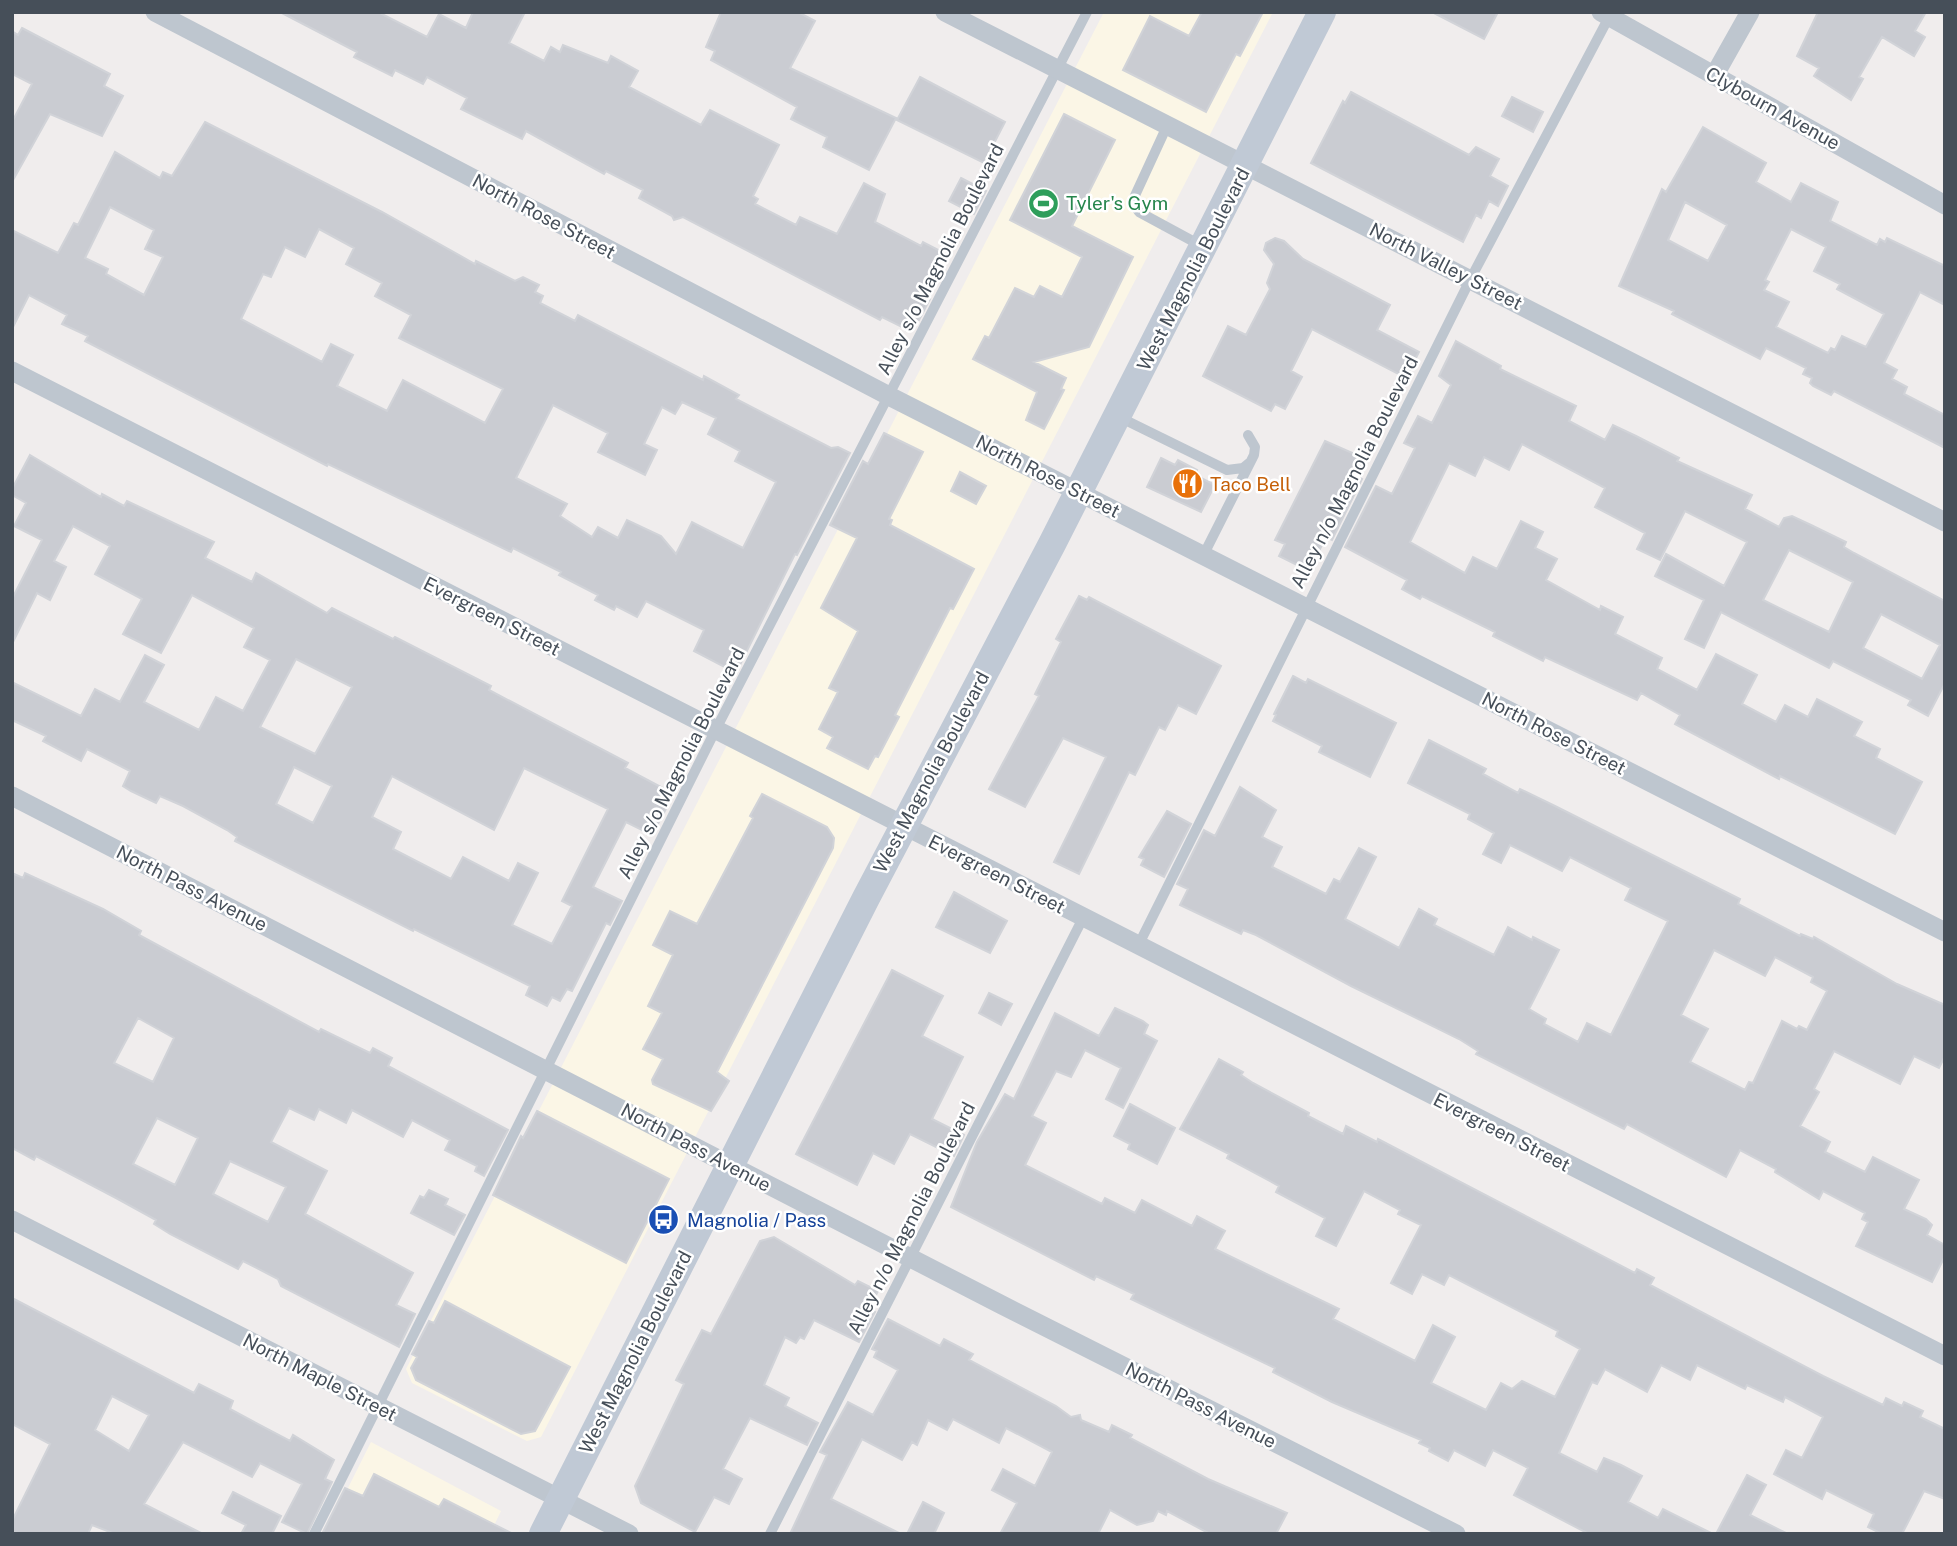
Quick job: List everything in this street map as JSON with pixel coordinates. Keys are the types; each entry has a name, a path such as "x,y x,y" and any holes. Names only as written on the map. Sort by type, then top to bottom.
{"main road":[{"name":"West Magnolia Boulevard","path":"543,1534 904,825 1247,164 1322,12"}],"street":[{"name":"North Rose Street","path":"155,12 889,396 1945,932"},
{"name":"North Valley Street","path":"945,12 1945,522"},
{"path":"1714,76 1750,12"},
{"name":"Clybourn Avenue","path":"1605,15 1945,205"},
{"name":"Evergreen Street","path":"12,371 904,825 1137,947 1945,1356"},
{"name":"North Pass Avenue","path":"12,796 547,1069 730,1166 1456,1534"},
{"name":"North Maple Street","path":"12,1220 629,1534"}],"lane":[{"name":"Alley s/o Magnolia Boulevard","path":"314,1534 715,731 1087,12"},
{"name":"Alley n/o Magnolia Boulevard","path":"1137,947 1605,15"},
{"path":"1167,126 1132,202 1144,215 1204,247"},
{"path":"1117,416 1227,470 1243,468 1249,463"},
{"path":"1204,554 1255,447 1248,435"},
{"name":"Alley n/o Magnolia Boulevard","path":"770,1534 1083,918"}],"shaded area":[{"path":"1104,12 1273,12 541,1437 527,1441 412,1383 406,1369"},
{"path":"371,1442 501,1511 490,1534 325,1534"}],"building":[{"path":"280,12 378,12 427,37 439,14 466,28 473,12 525,12 509,43 544,61 551,47 560,52 563,45 608,63 611,56 638,71 629,87 701,125 710,110 779,145 753,196 758,199 755,204 796,225 800,217 837,234 864,183 885,194 875,222 921,246 923,242 944,253 930,280 926,297 930,299 919,320 914,318 908,330 882,317 880,320 683,217 674,220 672,216 639,198 643,190 606,171 604,174 526,131 522,139 461,109 467,98 427,77 423,84 395,70 392,76 354,57 357,52"},
{"path":"721,12 798,12 815,21 790,68 896,118 869,170 823,147 827,137 791,119 797,107 711,60 715,51 706,47"},
{"path":"1202,12 1263,12 1240,56 1236,54 1206,112 1123,70 1150,16 1189,36"},
{"path":"1432,12 1498,12 1484,39"},
{"path":"1818,12 1926,12 1915,31 1925,37 1914,56 1882,37 1859,77 1863,79 1851,100 1814,76 1819,68 1797,56"},
{"path":"22,28 110,74 104,86 123,96 102,136 50,114 12,182 12,122 32,84 12,74 12,31 18,35"},
{"path":"920,77 1005,122 984,163 897,120"},
{"path":"1351,92 1469,155 1476,147 1499,159 1490,176 1508,186 1498,206 1489,201 1481,218 1476,215 1463,242 1311,163 1343,101 1345,103"},
{"path":"1512,97 1543,112 1533,132 1502,116"},
{"path":"1064,114 1115,140 1072,226 1133,257 1089,347 1034,362 1066,378 1061,389 1064,390 1044,429 1026,420 1037,392 973,359 985,336 989,338 1015,288 1034,297 1040,286 1062,297 1082,257 1010,220"},
{"path":"205,122 382,212 475,264 476,261 515,281 523,277 539,285 535,292 543,296 540,303 575,321 578,315 703,380 704,376 739,395 736,399 831,448 838,447 850,453 797,555 795,554 736,673 694,651 704,630 646,601 637,617 616,606 614,610 595,600 598,595 559,575 561,572 513,548 511,552 328,464 327,466 85,341 88,336 62,324 67,315 29,295 12,329 12,230 58,253 74,223 78,225 115,152 160,178 163,172 172,176","holes":["110,207 154,230 145,249 163,257 144,295 106,274 108,269 85,258","319,229 354,248 346,264 382,283 375,296 411,315 399,338 503,389 485,423 403,380 387,411 337,386 353,355 331,344 322,362 241,319 263,274 271,277 285,247 305,257","682,402 716,418 708,434 740,451 735,461 776,482 743,548 692,522 676,554 661,536 627,520 618,538 598,527 592,537 560,516 567,504 516,478 553,405 608,433 598,452 645,475 657,450 644,444 662,407 675,414"]},
{"path":"1703,127 1766,163 1756,182 1791,202 1801,183 1838,202 1830,221 1877,245 1880,239 1885,242 1887,238 1945,266 1945,305 1920,292 1884,363 1897,370 1892,379 1907,387 1904,394 1945,415 1945,448 1834,391 1831,395 1813,386 1810,383 1812,378 1803,374 1806,368 1766,348 1760,359 1672,314 1674,311 1619,286 1662,189 1666,192","holes":["1685,202 1727,225 1708,261 1668,240","1791,229 1826,247 1814,271 1840,284 1837,289 1884,314 1866,347 1842,336 1835,350 1831,348 1828,353 1776,327 1789,302 1764,290 1769,282 1765,280"]},
{"path":"961,178 986,191 974,214 949,201"},
{"path":"1275,238 1284,241 1303,259 1390,305 1377,330 1419,352 1406,378 1312,329 1291,371 1302,377 1285,409 1275,404 1271,411 1203,376 1228,326 1246,335 1270,289 1267,283 1274,264 1264,250 1266,243"},
{"path":"1456,341 1501,366 1500,369 1576,406 1569,421 1605,440 1613,425 1636,436 1679,458 1677,461 1752,495 1745,509 1779,527 1784,518 1792,516 1846,542 1844,547 1854,553 1945,601 1945,683 1928,716 1908,705 1911,700 1833,661 1829,668 1721,612 1704,648 1685,639 1704,600 1655,576 1666,554 1724,586 1747,542 1685,511 1660,560 1637,549 1645,533 1595,507 1605,488 1522,444 1509,470 1484,457 1475,476 1449,463 1410,542 1465,573 1473,557 1497,569 1521,521 1543,532 1535,548 1557,559 1546,580 1600,610 1601,606 1623,617 1615,634 1662,658 1657,669 1697,690 1716,654 1757,675 1742,704 1776,722 1785,705 1808,717 1817,699 1862,722 1854,736 1880,749 1876,758 1922,782 1895,834 1780,776 1779,779 1675,724 1680,715 1641,693 1637,700 1545,657 1543,661 1493,636 1495,632 1422,596 1420,599 1402,589 1407,580 1345,547 1376,486 1392,494 1415,448 1404,443 1418,416 1432,423 1451,385 1439,376","holes":["1789,550 1853,582 1829,632 1763,600","1881,614 1940,645 1922,679 1863,648"]},
{"path":"884,433 923,452 889,519 892,520 890,525 974,569 953,609 950,608 895,715 899,717 878,757 875,756 868,769 827,748 833,737 819,729 838,692 829,688 858,631 821,608 857,538 830,525 863,461 868,464"},
{"path":"1325,441 1366,459 1357,477 1362,479 1332,540 1326,537 1309,571 1279,556 1285,544 1275,540"},
{"path":"30,455 101,497 102,494 124,506 127,501 214,542 205,558 252,582 256,573 327,613 332,608 491,686 489,690 628,763 625,768 674,794 652,835 626,822 593,887 622,901 610,925 606,923 572,991 567,989 560,1001 552,997 547,1006 526,995 530,986 414,929 413,931 235,841 237,837 227,830 183,806 160,796 156,803 131,791 123,786 130,771 87,749 81,761 43,741 46,736 12,720 12,682 81,716 95,689 120,702 145,655 164,665 144,702 199,730 216,697 243,711 270,660 244,647 254,628 192,595 161,653 123,634 142,599 95,574 110,546 73,526 54,561 66,567 50,600 37,593 12,644 12,599 42,540 14,526 26,503 12,495 12,489","holes":["296,659 352,687 315,754 260,727","294,767 332,786 313,823 276,804","524,768 608,809 562,901 572,906 552,944 512,925 538,873 518,863 509,881 463,857 451,879 393,849 401,832 372,817 392,776 494,830"]},
{"path":"1161,458 1175,465 1178,460 1197,470 1195,475 1215,485 1201,512 1147,487"},
{"path":"960,472 986,486 976,504 951,491"},
{"path":"1079,596 1087,600 1089,597 1221,666 1196,714 1178,705 1165,730 1159,727 1135,775 1129,772 1079,874 1054,862 1106,757 1063,738 1025,807 989,789 1039,696 1035,694 1061,642 1056,639"},
{"path":"1293,676 1306,683 1308,679 1396,723 1370,777 1319,752 1322,746 1273,721"},
{"path":"1429,740 1486,769 1483,774 1518,793 1520,789 1555,806 1740,899 1738,904 1800,936 1814,937 1897,984 1945,1005 1945,1056 1939,1068 1914,1056 1900,1084 1834,1051 1814,1089 1819,1092 1800,1126 1830,1142 1825,1152 1865,1172 1873,1157 1919,1180 1904,1209 1926,1219 1932,1225 1927,1235 1945,1245 1945,1256 1932,1282 1856,1246 1868,1222 1862,1219 1865,1213 1823,1191 1819,1199 1775,1172 1776,1169 1740,1150 1726,1177 1627,1124 1624,1129 1476,1054 1478,1051 1459,1039 1256,935 1243,930 1241,934 1180,905 1188,889 1177,884 1204,830 1215,836 1240,787 1276,810 1262,837 1282,847 1272,867 1326,894 1334,879 1340,882 1359,848 1376,857 1345,919 1399,948 1419,909 1437,919 1434,925 1494,955 1508,927 1532,940 1533,937 1559,950 1529,1009 1546,1019 1544,1024 1578,1042 1587,1023 1611,1035 1668,921 1625,900 1631,888 1570,857 1562,871 1510,845 1501,863 1483,854 1494,833 1468,819 1470,814 1408,783","holes":["1714,950 1765,976 1775,957 1813,977 1811,982 1827,991 1807,1030 1799,1026 1797,1029 1782,1021 1753,1083 1749,1082 1745,1090 1690,1062 1708,1029 1681,1015"]},
{"path":"762,794 827,827 834,838 833,848 717,1072 729,1081 711,1111 653,1084 652,1080 663,1059 643,1049 662,1013 648,1006 673,955 653,945 670,911 697,924 753,818 750,816"},
{"path":"1167,811 1191,824 1164,877 1141,865 1144,859 1139,857"},
{"path":"12,873 23,878 25,873 103,909 141,931 139,935 319,1032 321,1029 370,1053 373,1048 392,1058 388,1066 508,1130 484,1176 475,1171 477,1166 445,1150 450,1140 412,1120 403,1137 352,1110 346,1123 319,1109 314,1120 289,1108 271,1142 327,1171 305,1214 413,1273 396,1305 415,1314 399,1347 281,1286 278,1279 243,1261 238,1269 170,1234 154,1224 156,1220 116,1198 36,1156 34,1160 12,1148","holes":["138,1018 174,1038 153,1082 114,1063","157,1118 198,1138 175,1185 133,1164","230,1161 286,1187 268,1222 213,1194"]},
{"path":"954,892 1007,921 990,953 936,927"},
{"path":"892,970 943,996 922,1036 963,1057 932,1119 964,1135 954,1156 910,1134 894,1164 873,1153 857,1185 796,1154"},
{"path":"989,993 1012,1004 1001,1025 979,1013"},
{"path":"1115,1008 1143,1021 1148,1025 1144,1034 1157,1041 1123,1108 1106,1099 1121,1068 1085,1050 1071,1077 1056,1071 1032,1116 1046,1123 1025,1165 1102,1204 1105,1198 1135,1213 1142,1200 1192,1226 1197,1216 1225,1231 1215,1249 1339,1309 1333,1319 1415,1361 1433,1325 1455,1337 1431,1383 1486,1410 1501,1383 1512,1389 1522,1381 1555,1397 1580,1349 1556,1336 1558,1331 1449,1275 1444,1285 1422,1274 1412,1294 1391,1283 1421,1225 1398,1214 1400,1210 1364,1191 1336,1246 1316,1236 1325,1218 1276,1192 1279,1186 1227,1158 1229,1154 1180,1129 1219,1059 1243,1072 1241,1075 1253,1083 1309,1113 1308,1116 1343,1134 1346,1126 1377,1142 1378,1139 1635,1273 1637,1269 1654,1278 1650,1285 1823,1376 1883,1405 1886,1398 1902,1406 1904,1402 1923,1411 1920,1417 1945,1429 1945,1499 1924,1491 1902,1534 1882,1534 1868,1527 1874,1514 1826,1490 1822,1499 1774,1474 1786,1450 1802,1458 1823,1417 1785,1397 1783,1402 1747,1385 1745,1389 1697,1365 1690,1380 1661,1365 1647,1392 1605,1369 1597,1384 1592,1382 1559,1453 1597,1472 1604,1458 1642,1476 1628,1502 1658,1518 1663,1509 1713,1534 1589,1534 1514,1495 1528,1468 1493,1450 1485,1466 1454,1450 1448,1461 1429,1451 1430,1448 1419,1443 1421,1440 1332,1402 1273,1372 1275,1368 1131,1299 1134,1294 1096,1276 1094,1280 951,1207 977,1142 1005,1094 1014,1099 1055,1013 1099,1036"},
{"path":"1130,1104 1175,1128 1157,1164 1128,1149 1130,1144 1114,1136"},
{"path":"537,1111 669,1179 626,1263 493,1195 521,1136 523,1138"},
{"path":"429,1190 448,1199 445,1205 465,1215 454,1235 411,1213 420,1196 424,1198"},
{"path":"774,1237 855,1285 858,1281 878,1291 869,1309 875,1312 859,1342 814,1320 804,1339 800,1337 796,1343 785,1337 764,1385 789,1398 785,1406 818,1423 807,1445 750,1418 723,1469 742,1479 729,1504 714,1497 695,1532 641,1503 635,1486 684,1384 676,1380 702,1330 711,1334 760,1241"},
{"path":"12,1298 194,1393 199,1384 233,1401 230,1409 290,1441 293,1435 334,1460 325,1479 332,1482 307,1534 282,1522 302,1484 260,1463 252,1477 183,1442 144,1504 203,1534 115,1534 92,1525 88,1534 12,1534 12,1521 50,1444 12,1424","holes":["112,1396 149,1415 129,1451 95,1430"]},
{"path":"445,1301 570,1367 535,1431 521,1434 416,1380 411,1368 417,1357 412,1354 429,1321 434,1323"},
{"path":"888,1319 940,1346 944,1339 973,1354 969,1360 1056,1406 1071,1417 1080,1415 1081,1420 1109,1432 1112,1425 1132,1435 1130,1438 1208,1479 1287,1513 1276,1534 1210,1534 1167,1511 1166,1515 1158,1511 1153,1521 1137,1525 1110,1510 1098,1534 1000,1534 1017,1503 992,1490 1003,1469 1035,1486 1052,1452 1006,1428 999,1443 953,1419 947,1430 928,1420 917,1445 912,1442 902,1460 862,1439 831,1499 901,1534 790,1534 827,1455 820,1452 848,1402 873,1415 898,1370 874,1357 877,1351 872,1349"},
{"path":"374,1474 439,1507 444,1499 513,1534 322,1534 345,1488 363,1496"},
{"path":"1747,1475 1766,1485 1750,1515 1788,1534 1716,1534"},
{"path":"233,1492 281,1516 272,1534 241,1534 246,1525 222,1513"},
{"path":"923,1502 944,1513 934,1534 907,1534"}],"place":[{"name":"Tyler's Gym","path":"1043,203"},
{"name":"Taco Bell","path":"1187,484"},
{"name":"Magnolia / Pass","path":"664,1220"}]}
